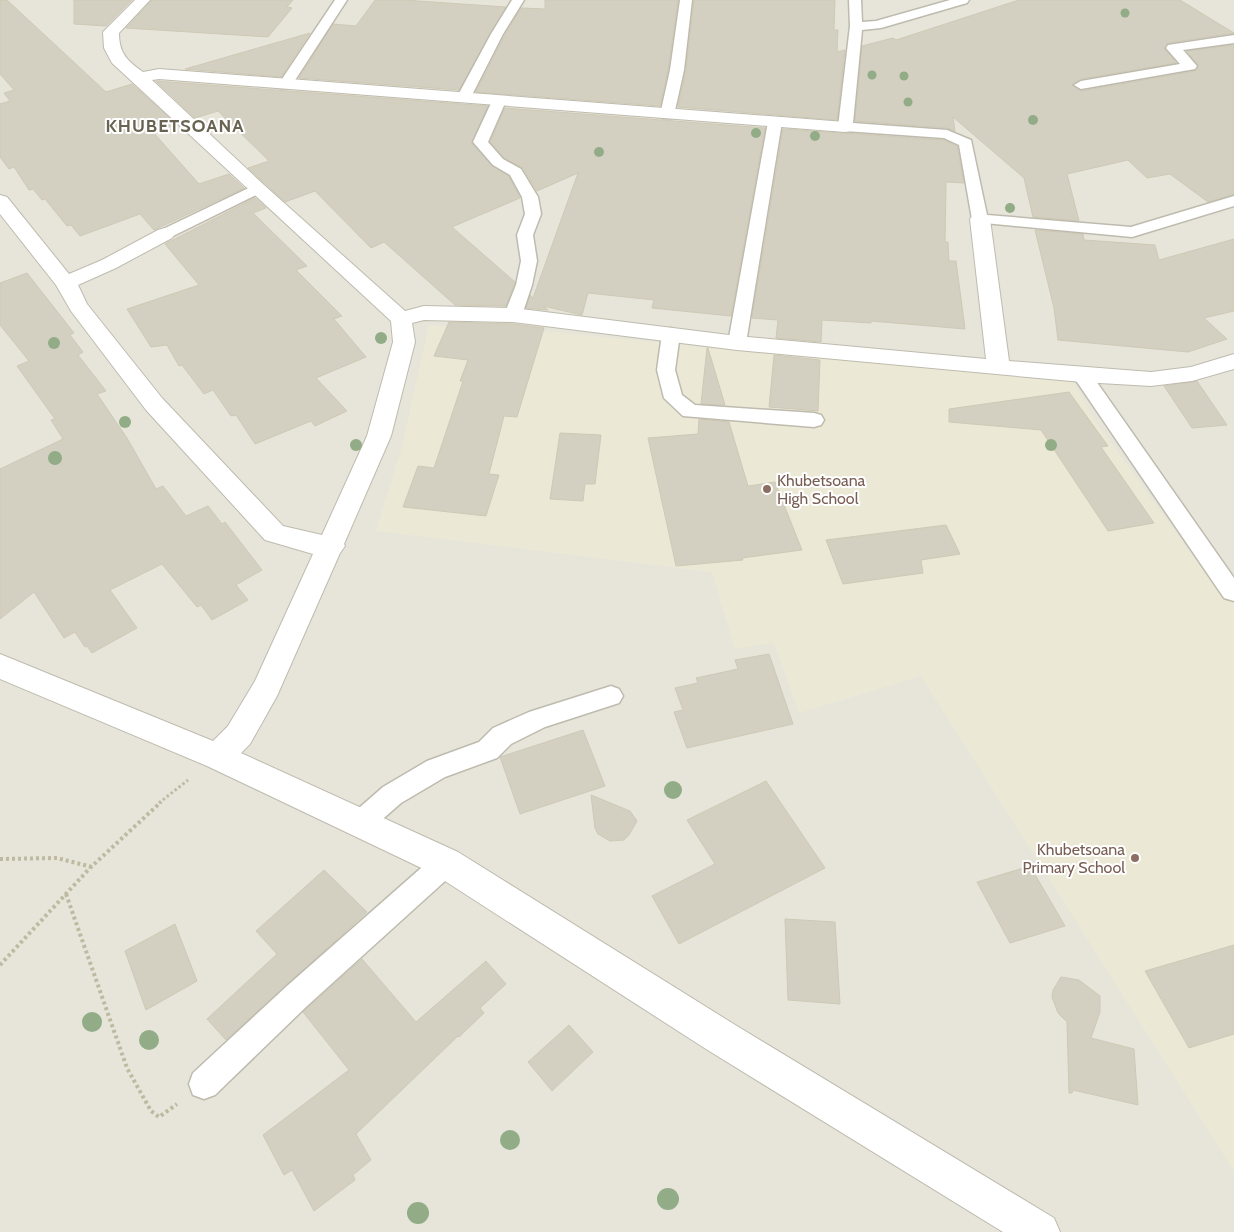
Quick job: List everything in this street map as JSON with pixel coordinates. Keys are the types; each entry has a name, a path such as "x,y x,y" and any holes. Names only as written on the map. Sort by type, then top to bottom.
{"street":[{"path":"144,0 111,32 111,50 123,66 140,78 257,189 401,319 404,342 379,436 332,546 267,687 239,735 218,757"},
{"path":"140,78 159,74 464,97 667,115 845,127"},
{"path":"0,201 66,283 78,306 154,404 274,533 308,543 332,546"},
{"path":"980,220 998,366"},
{"path":"66,283 108,264 165,234"},
{"path":"401,319 424,313 513,316 737,343 1082,375 1151,379 1192,374 1234,361"},
{"path":"0,666 218,757 446,863 719,1036 1040,1232"}],"lane":[{"path":"286,85 341,0"},
{"path":"464,97 518,0"},
{"path":"667,115 677,70 686,0"},
{"path":"855,0 856,26 845,127 947,134 959,138 966,143 980,220 1132,232 1234,201"},
{"path":"856,26 877,25 963,0"},
{"path":"1081,85 1190,66 1173,48 1234,39"},
{"path":"499,100 480,142 498,162 516,172 530,197 533,214 525,235 528,261 524,285 513,316"},
{"path":"737,343 775,122"},
{"path":"165,234 257,189"},
{"path":"671,334 666,370 673,398 690,411 814,420"},
{"path":"1082,375 1232,592 1234,592"},
{"path":"360,823 392,795 436,769 488,750 502,736 538,718 611,696"},
{"path":"204,1084 297,996 446,863"}],"path":[{"path":"0,965 66,894 158,802 218,757"},
{"path":"0,859 57,858 93,867"},
{"path":"66,894 127,1068 150,1111 159,1117 204,1084"}],"shaded area":[{"path":"0,0 1234,0 1234,1232 0,1232"},
{"name":"Khubetsoana High School","path":"429,325 549,332 1073,382 1093,418 1218,591 1227,601 1234,600 1234,1171 921,676 799,713 774,643 735,649 712,572 376,531 402,447"}],"building":[{"path":"0,0 7,0 106,92 132,84 176,124 153,132 199,184 229,174 244,188 154,230 140,214 80,236 71,225 67,226 45,199 42,200 33,189 29,190 14,167 9,169 0,157 0,104 10,101 4,93 14,90 0,74"},
{"path":"74,0 132,0 106,26 74,24"},
{"path":"152,0 293,0 287,7 292,8 268,37 126,28"},
{"path":"375,0 404,0 506,7 459,90 299,78 333,24 356,26"},
{"path":"545,0 678,0 668,70 660,106 476,92 521,8 545,9"},
{"path":"694,0 835,0 834,30 838,30 837,52 845,50 837,120 678,107 686,70"},
{"path":"1019,0 1180,0 1234,33 1168,43 1165,49 1176,63 1081,79 1072,84 1081,91 1195,71 1198,65 1187,51 1234,45 1234,194 1208,202 1170,174 1147,178 1128,160 1067,174 1079,221 1033,217 1024,178 953,117 955,131 947,128 855,121 862,46 893,38 896,40"},
{"path":"310,33 281,77 185,69"},
{"path":"156,81 488,106 472,143 492,166 509,176 520,198 452,227 515,282 506,306 455,305 384,242 371,248 315,191 285,202 248,168 269,161 218,111 195,118"},
{"path":"505,108 765,128 731,316 652,308 654,300 588,293 582,315 543,306 548,310 526,308 530,295 533,298 578,173 537,191 523,168 504,158 490,142"},
{"path":"783,129 944,140 957,146 964,183 946,182 945,242 948,242 949,261 956,261 965,329 871,321 871,323 822,320 821,342 776,338 778,320 752,318"},
{"path":"255,198 266,208 253,213 307,266 296,270 342,316 334,319 366,357 316,378 347,411 315,426 311,421 255,444 236,415 231,416 213,390 204,394 182,365 179,366 167,345 151,347 127,309 199,285 165,244"},
{"path":"1035,230 1083,234 1084,240 1155,245 1159,260 1234,239 1234,311 1204,318 1227,339 1188,352 1058,340 1054,308"},
{"path":"27,273 74,333 70,335 83,352 78,355 106,391 97,394 127,438 156,489 163,486 186,516 208,506 222,524 225,522 262,570 236,585 248,600 212,620 201,605 197,607 162,564 110,590 137,628 92,653 87,646 85,647 75,632 64,638 34,592 0,619 0,469 63,439 51,420 55,419 17,366 29,361 0,325 0,283"},
{"path":"449,322 513,324 544,328 517,417 504,416 489,474 499,475 486,516 403,507 418,466 434,468 463,381 460,381 468,360 434,356"},
{"path":"708,348 725,405 701,404"},
{"path":"774,355 820,360 818,411 769,407"},
{"path":"1197,381 1227,425 1192,428 1164,386"},
{"path":"1069,392 1108,446 1101,447 1154,523 1108,531 1041,430 949,422 949,409"},
{"path":"699,419 729,422 748,486 775,482 802,550 742,558 743,560 676,566 648,438 698,434"},
{"path":"560,433 601,435 595,484 585,484 583,501 550,499"},
{"path":"946,525 960,554 921,560 923,573 843,584 826,540"},
{"path":"769,654 793,724 687,748 674,712 683,710 675,688 698,683 696,678 738,669 735,660"},
{"path":"583,730 605,786 520,814 500,757"},
{"path":"766,781 825,868 679,944 652,896 715,864 687,820"},
{"path":"591,795 630,811 637,821 624,840 610,841 598,834 595,828"},
{"path":"1030,866 1065,926 1010,943 977,882"},
{"path":"324,870 367,912 226,1040 207,1019 277,954 256,931"},
{"path":"785,919 835,922 840,1004 788,1000"},
{"path":"175,924 197,981 146,1010 125,951"},
{"path":"1234,945 1234,1034 1189,1048 1145,971"},
{"path":"362,959 416,1022 486,961 506,984 480,1008 484,1013 356,1134 371,1160 353,1175 355,1180 314,1211 292,1170 284,1175 263,1135 349,1070 303,1012"},
{"path":"1061,977 1079,980 1100,996 1100,1012 1091,1038 1134,1049 1138,1105 1073,1090 1072,1093 1069,1093 1067,1022 1058,1013 1052,997 1053,990"},
{"path":"569,1025 593,1052 552,1091 528,1062"}],"place":[{"name":"Khubetsoana High School","path":"767,489"},
{"name":"Khubetsoana Primary School","path":"1135,858"}],"district":[{"name":"KHUBETSOANA","path":"175,126"}]}
